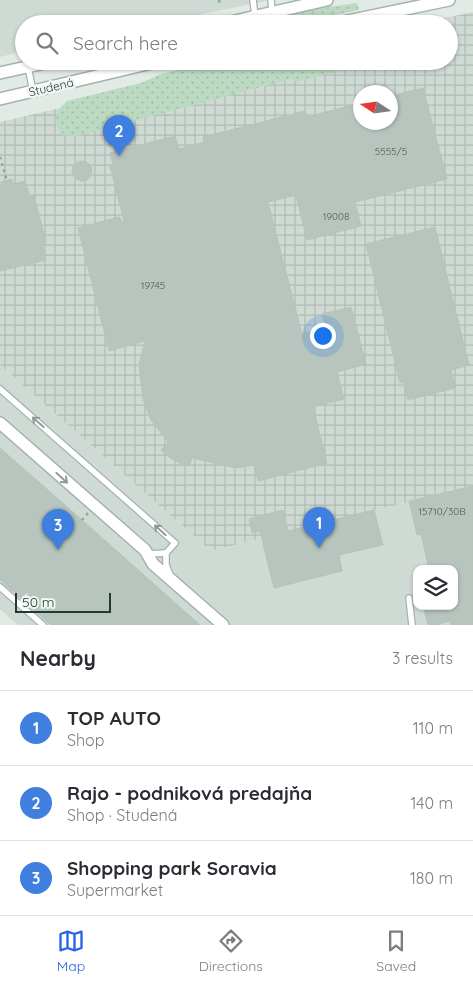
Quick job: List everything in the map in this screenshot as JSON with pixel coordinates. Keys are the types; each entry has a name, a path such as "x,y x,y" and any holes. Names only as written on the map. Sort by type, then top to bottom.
{"street":[{"path":"374,15 449,0"},
{"path":"272,12 318,1"},
{"name":"Studená","path":"0,74 16,70"},
{"name":"Studená","path":"0,99 122,70"},
{"path":"0,423 144,550 153,564 174,584 223,625"}],"lane":[{"path":"253,0 258,15"},
{"path":"29,70 34,91"},
{"path":"0,389 175,543 166,553 166,566 174,584"},
{"path":"147,554 166,553"},
{"path":"0,587 43,625"},
{"path":"409,598 412,625"}],"path":[{"path":"219,0 220,6"},
{"path":"0,157 7,181"}],"shaded area":[{"path":"0,0 271,0 198,15 15,15 15,53 0,57"},
{"path":"473,12 473,486 211,551 0,365 0,122 223,70 458,70 458,15"},
{"path":"0,365 211,551 473,486 473,625 18,625 0,609"}],"green space":[{"path":"357,3 359,10 335,15 289,15 289,13"},
{"path":"178,70 342,70 296,82 291,79 77,136 62,135 56,124 57,111 67,101 141,83 161,74"}],"building":[{"path":"423,88 447,179 355,202 361,226 307,240 296,195 268,202 302,334 326,327 322,314 351,307 366,364 337,372 344,399 313,407 327,463 258,481 254,465 236,468 192,458 189,466 183,465 167,456 161,450 168,442 151,420 143,399 139,365 145,341 109,351 78,228 119,217 125,225 110,166 113,165 110,153 175,136 179,149 204,142 203,137 305,111 307,117 353,105 353,130 398,130 398,94"},
{"path":"82,161 89,164 92,171 89,178 82,181 75,178 72,171 75,164"},
{"path":"12,179 13,184 25,181 30,197 34,196 46,242 42,244 46,260 0,271 0,187 2,186 1,182"},
{"path":"435,227 469,365 451,370 455,388 408,400 403,382 400,383 366,244"},
{"path":"0,448 200,625 51,625 0,580"},
{"path":"473,486 473,625 451,625 450,621 428,625 424,610 458,610 458,565 428,565 421,534 417,535 409,501"},
{"path":"283,510 288,531 374,510 383,545 339,555 342,571 274,588 260,531 252,533 249,519"}],"place":[{"name":"Rajo - podniková predajňa","path":"119,156"},
{"name":"TOP AUTO","path":"319,548"},
{"name":"Shopping park Soravia","path":"58,550"}]}
